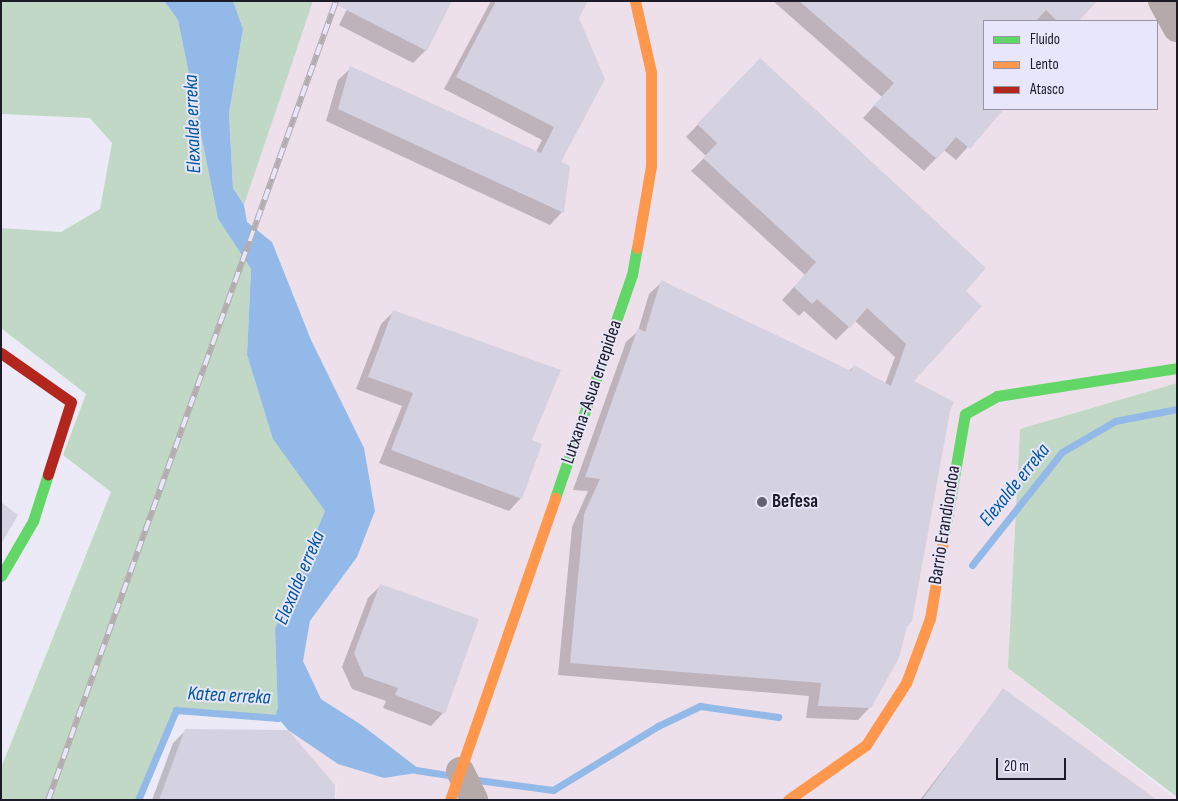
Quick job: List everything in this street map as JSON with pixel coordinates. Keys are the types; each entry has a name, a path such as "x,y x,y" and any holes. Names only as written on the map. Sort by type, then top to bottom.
{"street":[{"name":"Lutxana-Asua errepidea","path":"450,800 632,275 651,166 651,72 634,1"},
{"path":"1162,1 1177,28"},
{"path":"1,353 71,402 33,521 1,576"},
{"name":"Barrio Erandiondoa","path":"788,800 866,745 906,683 930,618 965,414 997,396 1050,385 1177,368"},
{"path":"460,771 474,800"}],"shaded area":[{"path":"313,1 1177,1 1177,383 1020,429 1008,668 1177,800 336,800 337,778 335,800 159,800 185,729 288,730 338,764 422,772 363,726 321,699 303,661 310,621 357,557 311,340 272,242 247,222 244,205"}],"green space":[{"path":"1,1 164,1 178,20 218,219 251,269 247,355 273,438 325,511 275,629 278,718 176,710 138,800 1,800 1,768 111,492 63,455 86,394 1,328 1,228 61,232 100,209 112,143 90,118 1,114"},
{"path":"233,1 313,1 244,205 233,188 229,114 243,29"},
{"path":"1177,383 1177,797 1008,668 1020,429"}],"water":[{"path":"164,1 233,1 243,29 229,114 233,188 244,205 247,222 272,242 311,340 364,448 375,511 357,557 310,621 303,661 321,699 363,726 423,772 384,778 338,764 288,730 278,718 275,629 325,511 273,439 247,355 251,269 218,219 178,20"}],"building":[{"path":"329,1 452,1 427,51"},
{"path":"496,1 588,1 579,18 605,79 561,162 570,166 564,213 338,109 350,66 541,153 554,127 456,77"},
{"path":"799,1 1097,1 1080,20 1056,20 1046,10 1037,20 983,20 983,110 1003,110 970,149 956,137 937,159 874,105 894,83"},
{"name":"Befesa","path":"760,58 986,268 966,291 982,306 914,381 954,402 950,411 912,621 907,627 899,658 871,708 818,706 821,683 570,663 584,514 600,479 585,477 638,328 645,332 661,280 851,371 854,365 891,386 906,344 867,308 850,328 817,299 812,304 794,287 816,262 703,158 717,143 697,124"},
{"path":"393,310 561,370 532,440 542,444 522,499 391,450 413,393 368,377"},
{"path":"1,502 18,515 1,544"},
{"path":"380,584 479,619 445,714 395,695 398,688 364,676 354,653"},
{"path":"1003,688 1157,800 922,800"},
{"path":"185,729 288,730 335,785 335,800 159,800"}],"waterway":[{"name":"Elexalde erreka","path":"972,565 1062,452 1115,421 1177,409"},
{"name":"Elexalde erreka","path":"470,779 553,790 658,726 700,706 778,717"},
{"name":"Katea erreka","path":"138,800 176,710 278,718 280,710"},
{"name":"Elexalde erreka","path":"416,770 452,776"}],"railway":[{"path":"48,800 336,1"}],"traffic: fast":[{"path":"555,498 632,275 637,248"},
{"path":"943,541 965,414 997,396 1177,368"},
{"path":"1,576 33,521 48,474"}],"traffic: slow":[{"path":"635,1 651,72 651,166 637,248"},
{"path":"450,800 555,498"},
{"path":"788,800 866,745 906,683 930,618 943,541"}],"traffic: jam":[{"path":"1,353 71,402 48,474"}],"place":[{"name":"Befesa","path":"762,502"}]}
